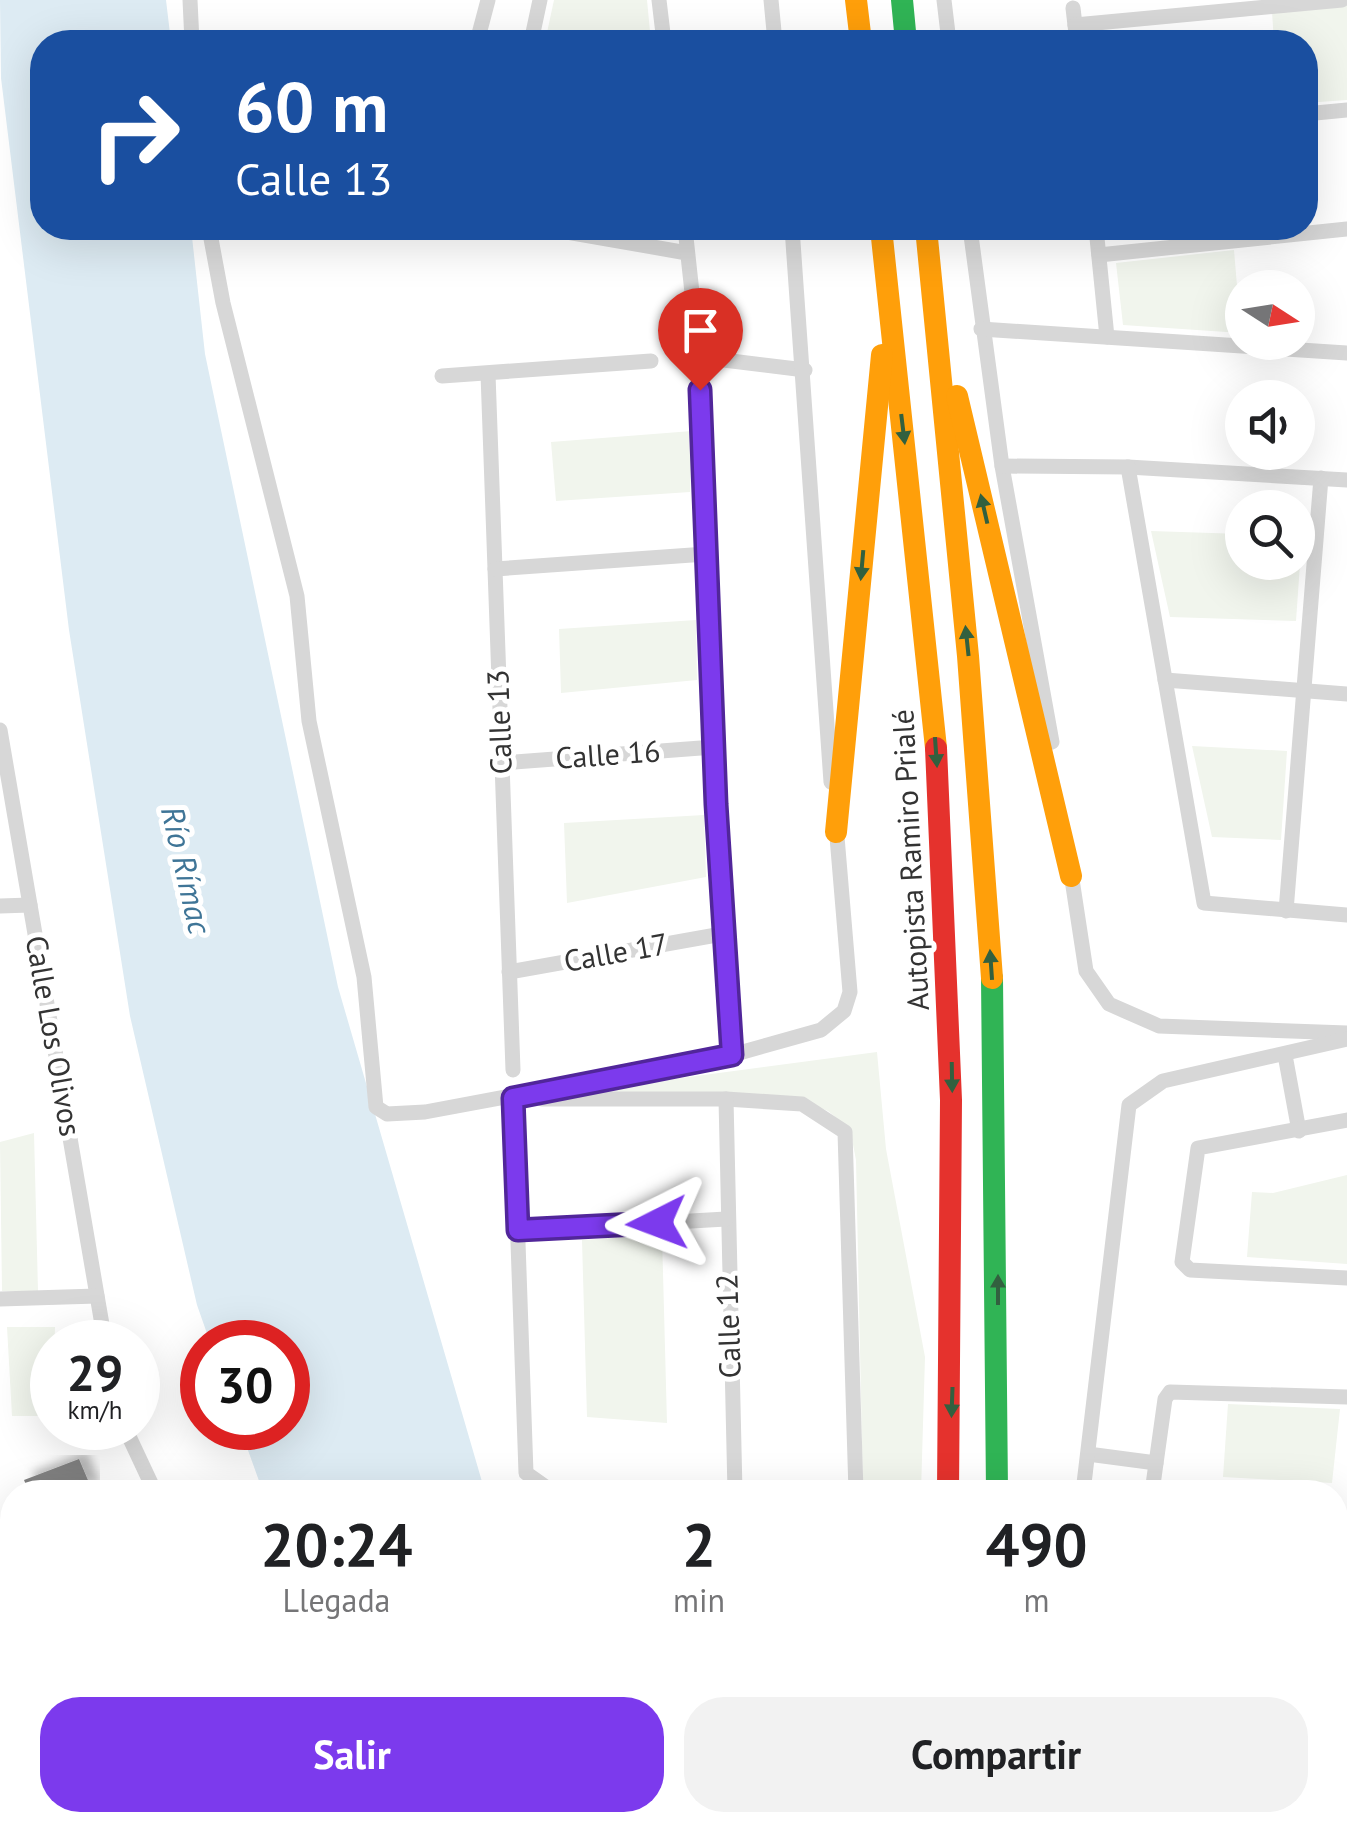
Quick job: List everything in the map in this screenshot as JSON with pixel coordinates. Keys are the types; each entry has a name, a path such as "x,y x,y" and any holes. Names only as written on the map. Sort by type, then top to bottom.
{"highway":[{"path":"856,0 859,30"},
{"path":"902,0 905,30"},
{"name":"Autopista Ramiro Prialé","path":"882,240 918,543 945,893 954,1209 948,1480"},
{"path":"927,240 968,656 996,1028 997,1480"},
{"path":"836,832 888,294"},
{"path":"932,294 1071,876"}],"street":[{"path":"190,0 191,30"},
{"path":"480,30 488,0"},
{"path":"534,30 540,0"},
{"path":"659,0 663,30"},
{"path":"771,0 774,30"},
{"path":"944,0 948,30"},
{"path":"1075,30 1074,17 1342,0"},
{"path":"1318,113 1347,110"},
{"path":"1318,233 1347,230"},
{"path":"211,240 223,303 296,596 309,721 362,960 372,1097 376,1107 388,1114 513,1098 732,1055 822,1030 844,1011 850,992 793,240"},
{"path":"613,240 687,253"},
{"path":"685,240 699,358 805,370"},
{"path":"971,240 1002,466 1058,770 1089,978 1109,1004 1159,1026 1347,1036"},
{"path":"1097,240 1107,337"},
{"path":"1099,255 1248,240"},
{"path":"981,329 1347,353"},
{"path":"442,376 651,361"},
{"name":"Calle 13","path":"488,374 514,1070"},
{"path":"700,390 722,934 732,1055"},
{"path":"1002,466 1128,468 1347,480"},
{"path":"1128,468 1204,903 1347,916"},
{"path":"1286,911 1321,478"},
{"path":"495,568 706,554"},
{"path":"1165,680 1347,694"},
{"name":"Calle Los Olivos","path":"0,730 101,1320"},
{"name":"Calle 16","path":"502,763 714,747"},
{"path":"0,906 30,905"},
{"name":"Calle 17","path":"509,972 722,934"},
{"path":"1085,1480 1126,1109 1162,1081 1285,1055 1347,1036"},
{"path":"1285,1055 1298,1131"},
{"path":"513,1098 726,1099 802,1104 845,1132 856,1480"},
{"path":"513,1098 526,1473 536,1480"},
{"name":"Calle 12","path":"726,1099 733,1480"},
{"path":"1347,1120 1196,1148 1182,1266 1347,1278"},
{"path":"518,1230 726,1219"},
{"path":"0,1299 97,1296"},
{"path":"1154,1480 1165,1399 1170,1392 1347,1396"},
{"path":"136,1450 150,1480"},
{"path":"1088,1454 1156,1463"}],"shaded area":[{"path":"554,0 647,0 650,30 548,30"},
{"path":"1347,5 1347,100 1318,102 1318,30 1273,30 1272,12"},
{"path":"1234,250 1236,270 1225,270 1225,332 1123,325 1116,263"},
{"path":"692,431 690,492 556,501 551,442"},
{"path":"1151,531 1225,533 1225,580 1299,580 1296,621 1170,617"},
{"path":"696,620 697,680 561,693 559,629"},
{"path":"1192,746 1287,751 1281,840 1212,837"},
{"path":"704,815 706,877 567,903 564,823"},
{"path":"877,1052 886,1149 925,1357 921,1480 863,1480 856,1160 850,1129 828,1111 798,1099 576,1092"},
{"path":"34,1133 38,1291 2,1291 0,1142"},
{"path":"1347,1175 1347,1264 1247,1257 1252,1192 1273,1193"},
{"path":"662,1235 667,1423 587,1417 582,1240"},
{"path":"7,1327 30,1327 30,1416 12,1416"},
{"path":"1228,1404 1340,1409 1332,1480 1223,1477"}],"water":[{"name":"Río Rímac","path":"0,0 166,0 170,30 30,30 30,240 192,240 205,354 338,987 482,1480 259,1480 248,1450 310,1450 310,1320 202,1320 197,1305 130,1016 69,630 1,78"}],"building":[{"path":"79,1459 88,1480 24,1480"}],"traffic: fast":[{"path":"902,0 905,30"},
{"path":"992,978 997,1480"}],"traffic: slow":[{"path":"856,0 860,30"},
{"path":"882,240 936,748"},
{"path":"927,240 968,656 992,978"},
{"path":"836,832 882,355"},
{"path":"957,396 1071,876"}],"traffic: jam":[{"path":"936,748 951,1100 948,1480"}],"route":[{"path":"657,1223 518,1230 513,1098 732,1055 722,934 700,390"}]}
